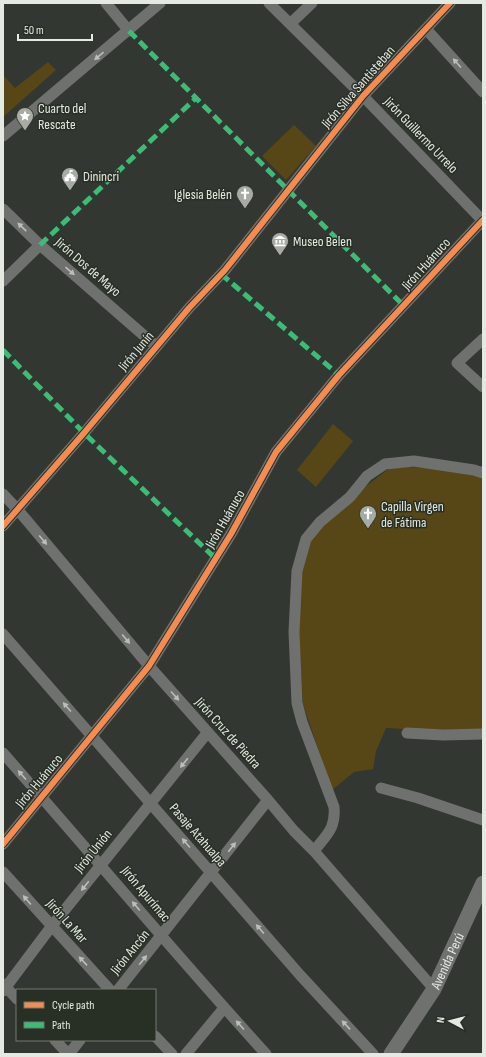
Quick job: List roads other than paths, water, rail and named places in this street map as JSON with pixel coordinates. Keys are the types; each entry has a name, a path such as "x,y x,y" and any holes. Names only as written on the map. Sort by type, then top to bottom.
{"street":[{"path":"106,3 129,30"},
{"path":"3,136 160,3"},
{"name":"Jirón Guillermo Urrelo","path":"269,3 362,96 483,221"},
{"path":"290,24 312,3"},
{"name":"Jirón Silva Santisteban","path":"288,191 362,96 450,3"},
{"path":"426,29 483,92"},
{"name":"Jirón Junín","path":"3,526 84,434 188,308 225,270 288,191"},
{"name":"Jirón Dos de Mayo","path":"3,210 40,246 156,346"},
{"name":"Jirón Huánuco","path":"3,844 149,666 231,534 276,452 339,375 483,221"},
{"path":"3,280 40,246"},
{"path":"483,339 457,363 483,387"},
{"path":"314,851 333,826 335,816 334,807 302,722 297,704 294,632 297,571 306,539 320,522 350,497 367,476 385,464 414,462 474,470 483,473"},
{"name":"Jirón Cruz de Piedra","path":"3,494 149,666 294,831 314,851 434,989"},
{"name":"Pasaje Atahualpa","path":"3,634 300,975 373,1054"},
{"name":"Jirón Unión","path":"4,987 208,732"},
{"path":"408,733 443,735 483,734"},
{"name":"Jirón Apurímac","path":"3,753 224,1008 266,1054"},
{"path":"381,788 418,798 483,820"},
{"name":"Jirón Ancón","path":"119,989 212,873 268,800"},
{"name":"Jirón La Mar","path":"3,872 51,927 109,989"},
{"name":"Avenida Perú","path":"391,1054 434,989 483,883"},
{"path":"4,987 16,998"},
{"path":"186,1054 224,1008"},
{"path":"156,1037 172,1054"},
{"path":"56,1041 69,1054 79,1041"}],"place":[{"name":"Cuarto del Rescate","path":"25,131"},
{"name":"Dinincri","path":"70,191"},
{"name":"Iglesia Belén","path":"245,209"},
{"name":"Museo Belen","path":"280,256"},
{"name":"Capilla Virgen de Fátima","path":"368,529"}]}
